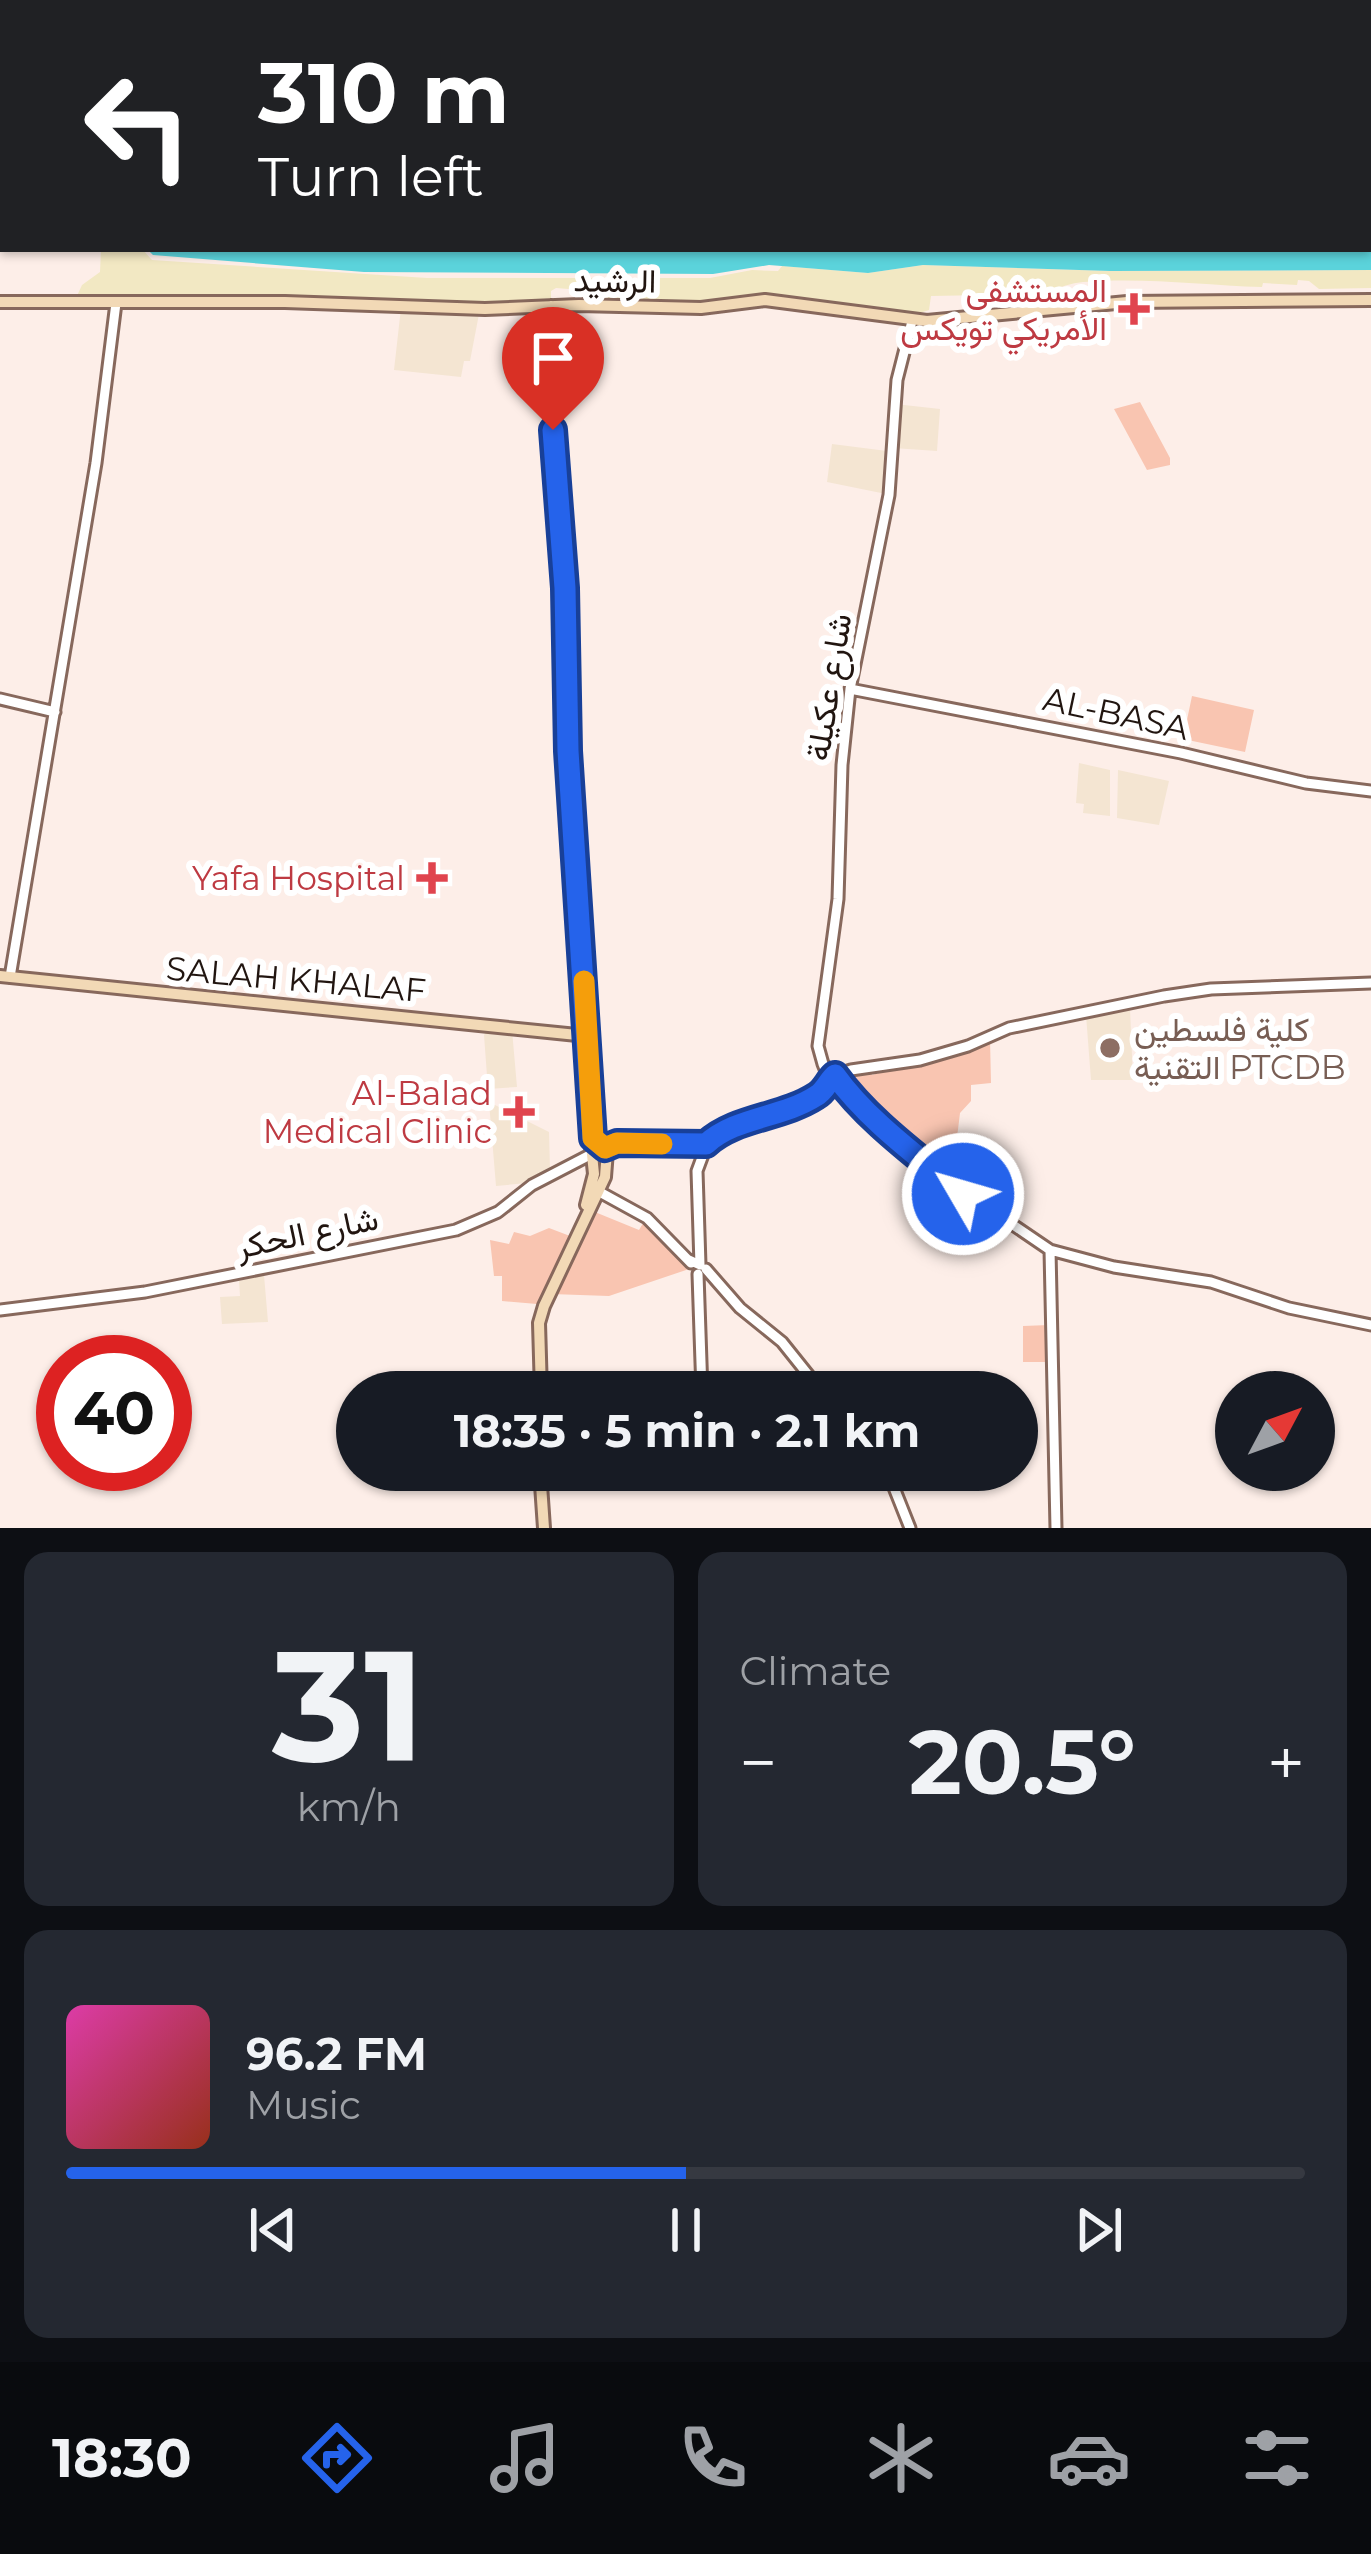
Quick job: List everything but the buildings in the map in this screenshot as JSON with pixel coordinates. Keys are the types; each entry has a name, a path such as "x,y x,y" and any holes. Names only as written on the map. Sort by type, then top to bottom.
{"main road":[{"name":"الرشيد","path":"0,302 320,303 485,309 701,308 765,300 912,321 1127,302 1371,300"},
{"path":"538,1371 539,1323 608,1158 591,1140 568,751 565,588 549,400 551,306"},
{"name":"SALAH KHALAF","path":"5,975 585,1034"},
{"path":"585,1034 593,1138 599,1151 593,1169 596,1189"},
{"path":"544,1491 546,1528"}],"street":[{"path":"5,975 55,712 96,463 116,303"},
{"name":"شارع عكيلة","path":"832,1082 818,1046 838,899 842,765 850,689 887,504 897,380 912,321"},
{"name":"AL-BASA","path":"850,689 1181,753 1306,783 1371,791"},
{"path":"0,699 55,712"},
{"path":"702,1371 697,1171 706,1144 722,1131 785,1112 850,1070 920,1060 1009,1028 1211,989 1371,982"},
{"path":"832,1082 925,1165 1050,1250 1114,1267 1210,1282 1289,1308 1371,1325"},
{"path":"591,1140 580,1160 593,1169"},
{"path":"599,1151 617,1143 706,1144"},
{"name":"شارع الحكر","path":"0,1310 145,1292 457,1230 498,1212 532,1185 599,1151"},
{"path":"596,1189 647,1218 782,1342 805,1371"},
{"path":"1050,1250 1056,1528"},
{"path":"895,1491 910,1528"}],"shaded area":[{"path":"401,308 479,314 470,361 464,361 461,377 394,370"},
{"path":"1140,402 1170,465 1147,470 1114,409"},
{"path":"895,404 940,409 937,451 893,448"},
{"path":"832,444 887,451 886,494 827,482"},
{"path":"1192,696 1254,710 1245,752 1183,739"},
{"path":"1079,763 1110,770 1110,816 1083,813 1084,804 1076,803"},
{"path":"1118,770 1169,781 1159,825 1117,818"},
{"name":"كلية فلسطين التقنية PTCDB","path":"1130,1008 1133,1080 1091,1080 1086,1015"},
{"path":"489,1027 512,1030 517,1087 488,1089 484,1035"},
{"path":"990,1039 991,1083 971,1085 971,1101 960,1113 953,1170 912,1143 909,1147 854,1096 855,1073 870,1070 872,1075"},
{"path":"489,1102 549,1132 550,1169 527,1183 496,1186"},
{"path":"590,1210 639,1230 645,1220 692,1268 609,1296 551,1294"},
{"path":"549,1228 570,1236 537,1304 502,1301 502,1276 494,1276 490,1240 509,1244 514,1232 530,1236"},
{"path":"264,1275 268,1322 222,1324 220,1297 240,1296 239,1281"},
{"path":"1049,1325 1050,1362 1023,1362 1023,1326"}],"sand":[{"path":"101,252 145,252 152,260 427,278 710,278 752,270 778,271 782,266 868,273 923,265 1111,271 1371,270 1371,288 1319,289 1298,280 1297,285 1263,283 1262,287 1083,282 1023,300 931,296 929,310 910,316 772,296 694,305 594,301 593,291 556,288 551,291 551,303 503,307 76,298 82,285 100,272"}],"water":[{"path":"150,252 1371,252 1371,270 1111,271 923,265 868,273 769,265 713,274 364,272"}],"slow traffic":[{"path":"584,981 593,1138 605,1148 617,1143 662,1144"}],"place":[{"name":"المستشفى الأمريكي تويكس","path":"1134,309"},
{"name":"Yafa Hospital","path":"432,878"},
{"name":"كلية فلسطين التقنية PTCDB","path":"1110,1048"},
{"name":"Al-Balad Medical Clinic","path":"519,1112"}],"route":[{"path":"553,430 593,1138 605,1148 617,1143 706,1144 722,1131 785,1112 819,1095 835,1075 870,1115 963,1194"}]}
